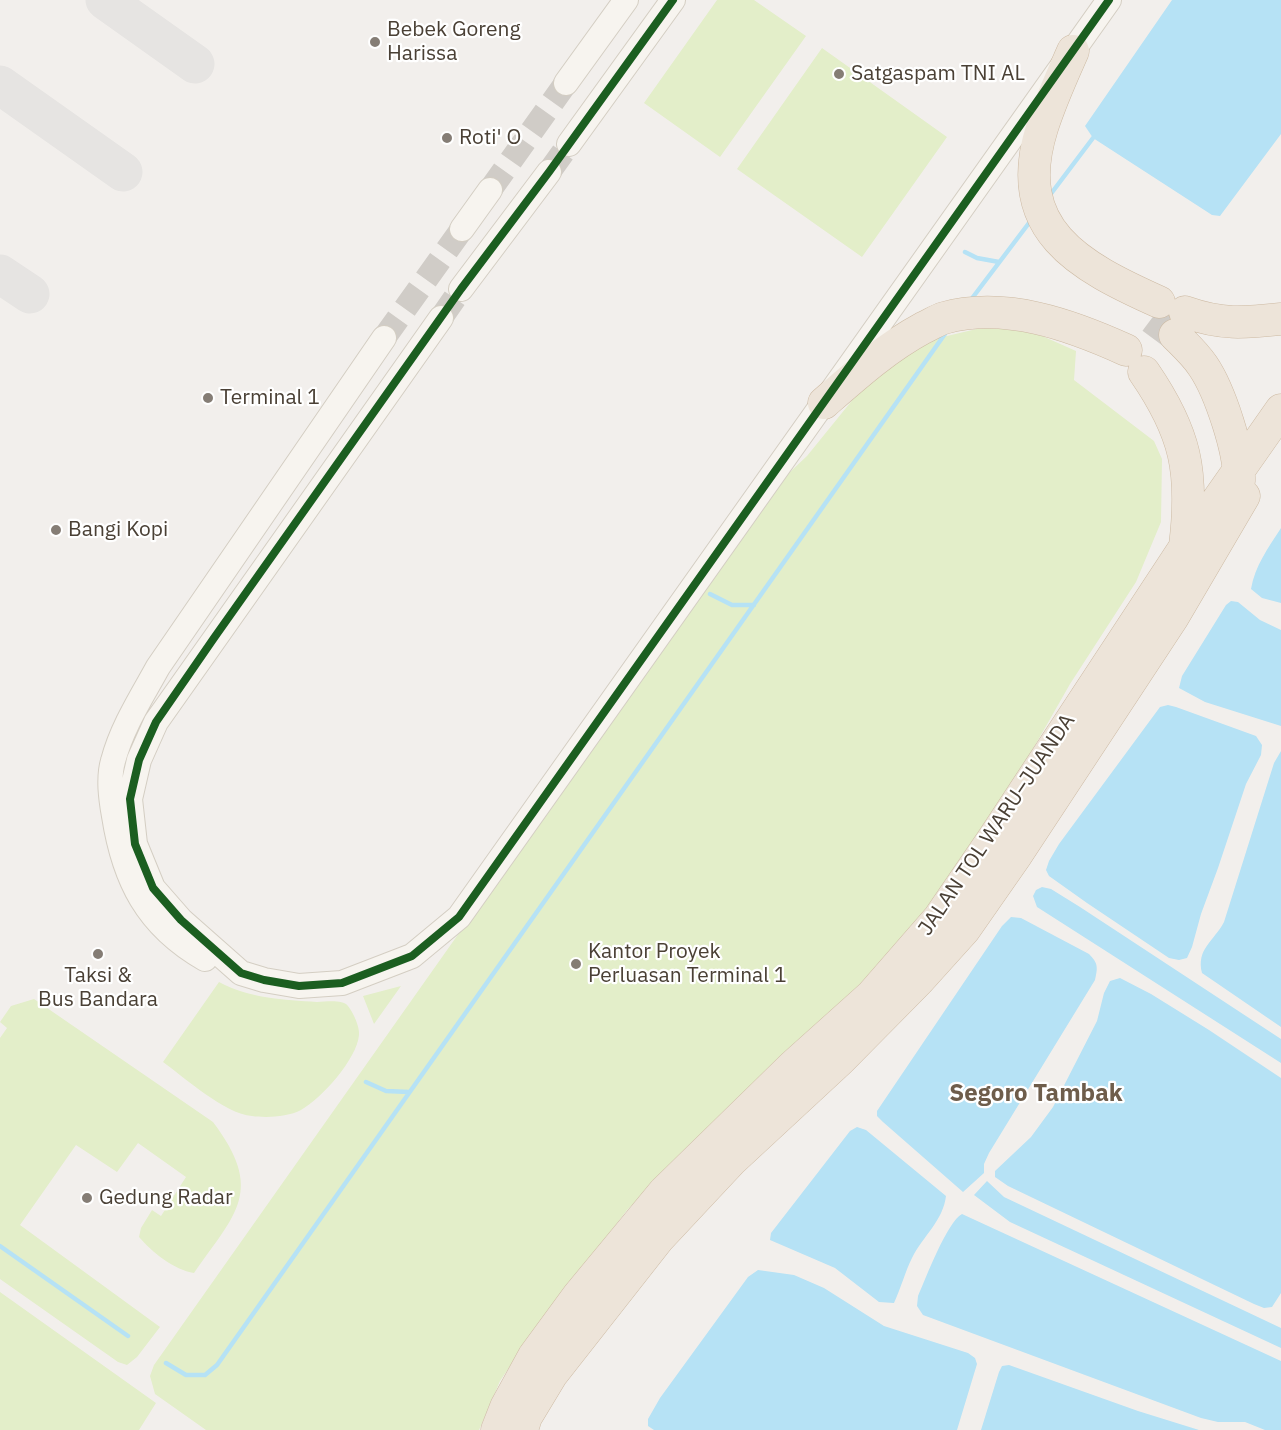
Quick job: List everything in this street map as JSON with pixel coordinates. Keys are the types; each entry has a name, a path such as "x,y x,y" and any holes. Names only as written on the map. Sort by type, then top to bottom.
{"highway":[{"path":"1073,51 1042,128 1034,169 1035,192 1045,224 1061,244 1168,317 1205,369 1229,423 1239,471 1238,506"},
{"path":"824,403 877,356 904,338 942,319 976,313 1027,316 1101,338 1135,361 1178,430 1189,475 1189,511 1185,547"},
{"path":"1168,317 1226,323 1281,319"},
{"name":"JALAN TOL WARU–JUANDA","path":"497,1430 506,1407 534,1356 578,1296 664,1192 794,1066 871,996 939,918 1185,547 1281,410"},
{"name":"JALAN TOL WARU–JUANDA","path":"522,1430 526,1417 552,1374 658,1239 731,1161 840,1060 918,981 964,930 1017,854 1173,617 1281,437"}],"street":[{"path":"566,83 626,0"},
{"path":"569,144 674,0"},
{"path":"384,338 158,667 129,719 112,764 111,799 119,849 138,897 167,933 204,958 264,980 299,986 342,983 412,956 459,917 1109,0"},
{"path":"461,289 549,172"},
{"path":"462,229 490,190"},
{"path":"241,972 181,920 153,888 135,844 130,799 139,760 156,722 441,318"},
{"path":"158,667 214,638"}],"green space":[{"path":"717,0 754,0 806,36 720,157 644,103"},
{"path":"822,48 947,137 862,257 737,169"},
{"path":"985,327 1031,331 1076,351 1074,380 1154,441 1162,459 1161,522 1136,582 1070,684 1009,791 918,920 863,986 783,1057 627,1210 520,1351 500,1381 479,1430 206,1430 155,1394 150,1376 154,1365 774,487 807,456 867,382 930,340"},
{"path":"219,982 254,995 292,1000 338,1002 350,1009 358,1028 357,1045 337,1077 309,1105 283,1116 264,1117 241,1114 206,1094 163,1062"},
{"path":"401,986 374,1024 363,996"},
{"path":"34,999 213,1122 229,1146 238,1166 241,1184 239,1201 222,1234 194,1273 164,1260 139,1237 141,1228 152,1210 161,1216 186,1177 138,1143 117,1172 76,1145 20,1225 160,1327 137,1357 127,1365 118,1362 0,1279 0,1038 7,1028 0,1022 11,1006"},
{"path":"0,1292 156,1403 139,1430 0,1430"}],"water":[{"path":"1172,0 1281,0 1281,134 1220,216 1212,215 1093,138 1085,126"},
{"path":"1281,528 1281,603 1262,598 1251,589 1259,565"},
{"path":"1231,601 1238,602 1260,620 1281,630 1281,726 1205,702 1179,688 1182,676 1226,605"},
{"path":"1168,705 1256,736 1262,745 1261,755 1246,784 1201,914 1192,947 1187,958 1179,960 1169,958 1087,903 1049,876 1046,870 1059,844 1160,707"},
{"path":"1281,751 1281,1027 1202,973 1201,965 1204,951 1224,922 1274,763"},
{"path":"1042,887 1051,889 1080,907 1281,1039 1281,1063 1037,907 1033,896 1036,890"},
{"path":"1011,917 1021,918 1089,954 1096,963 1096,976 989,1153 984,1164 984,1173 963,1192 883,1122 877,1116 877,1111 1002,926"},
{"path":"1120,978 1151,994 1209,1030 1281,1078 1281,1293 1272,1307 1264,1308 1254,1304 1008,1186 995,1177 995,1171 1031,1137 1053,1107 1097,1021 1104,993 1110,981"},
{"path":"857,1127 866,1130 946,1196 937,1221 912,1258 894,1303 879,1302 835,1268 770,1240 771,1233 850,1131"},
{"path":"987,1181 1004,1197 1281,1328 1281,1348 1010,1222 974,1195"},
{"path":"962,1214 1281,1361 1281,1430 1265,1430 1245,1422 1218,1422 1201,1418 923,1315 917,1306 918,1296 944,1239 956,1219"},
{"path":"758,1270 794,1275 824,1288 884,1326 968,1353 975,1358 977,1364 957,1430 654,1430 648,1426 648,1419 660,1398 748,1277"},
{"path":"1009,1365 1199,1430 981,1430 999,1372 1002,1366"}],"waterway":[{"path":"1050,195 1093,138"},
{"path":"970,301 1032,219"},
{"path":"965,252 977,258 999,262"},
{"path":"166,1363 186,1375 205,1375 217,1365 947,331"},
{"path":"710,594 732,605 754,605"},
{"path":"366,1082 386,1091 409,1092"},
{"path":"0,1246 128,1336"}],"taxiway":[{"path":"105,0 195,64"},
{"path":"0,85 123,172"},
{"path":"0,274 30,294"}],"tunnel":[{"path":"490,190 566,83"},
{"path":"549,172 569,144"},
{"path":"384,338 462,229"},
{"path":"441,318 461,289"},
{"path":"1152,318 1175,335"}],"cycle path":[{"path":"673,0 461,289 214,638 156,722 139,760 130,799 135,844 153,888 181,920 241,973 264,980 299,986 342,983 412,956 459,917 1109,0"}],"place":[{"name":"Bebek Goreng Harissa","path":"375,42"},
{"name":"Satgaspam TNI AL","path":"839,74"},
{"name":"Roti' O","path":"447,138"},
{"name":"Terminal 1","path":"208,398"},
{"name":"Bangi Kopi","path":"56,530"},
{"name":"Taksi & Bus Bandara","path":"98,954"},
{"name":"Kantor Proyek Perluasan Terminal 1","path":"576,964"},
{"name":"Gedung Radar","path":"87,1198"}],"district":[{"name":"Segoro Tambak","path":"1036,1094"}]}
